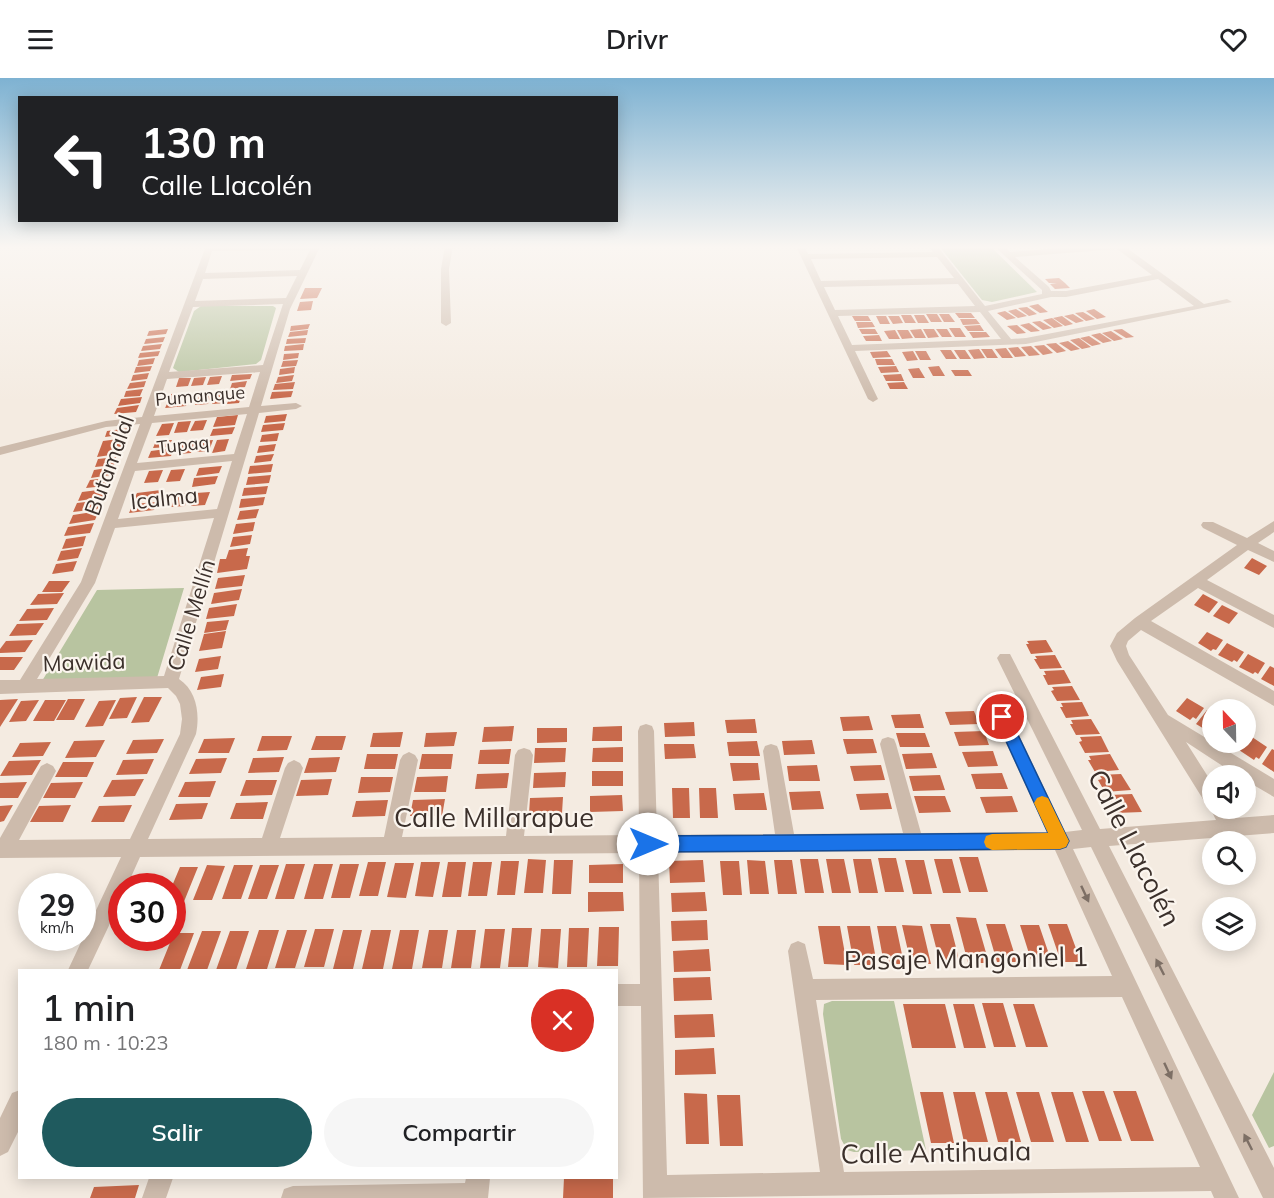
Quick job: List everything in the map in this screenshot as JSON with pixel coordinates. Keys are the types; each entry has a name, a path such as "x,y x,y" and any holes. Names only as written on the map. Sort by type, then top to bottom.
{"street":[{"name":"Butamalal","path":"24,687 88,583 191,298"},
{"name":"Calle Mellín","path":"78,969 190,727 190,708 179,687 170,682 289,298"},
{"path":"446,298 446,323"},
{"path":"825,298 873,399"},
{"path":"974,298 1009,343"},
{"path":"832,314 982,309 1041,298"},
{"path":"1190,298 1202,307"},
{"path":"189,304 288,301"},
{"path":"849,348 1009,343 1043,339 1227,302"},
{"path":"163,376 267,368"},
{"name":"Pumanque","path":"0,451 106,424 296,406"},
{"name":"Tupaq","path":"129,468 240,457"},
{"name":"Icalma","path":"109,524 223,513"},
{"path":"1208,525 1274,557"},
{"path":"1202,782 1119,651 1119,641 1140,622 1274,525"},
{"path":"1197,581 1274,622"},
{"path":"1140,622 1274,699"},
{"name":"Calle Llacolén","path":"1005,658 1096,838 1267,1164 1274,1194"},
{"name":"Mawida","path":"0,687 170,682"},
{"path":"1002,717 1223,1188"},
{"path":"1161,718 1274,789"},
{"path":"646,731 655,1192"},
{"path":"888,744 914,842"},
{"path":"771,751 786,843"},
{"path":"514,845 524,755"},
{"path":"391,846 409,760"},
{"path":"268,847 294,768"},
{"path":"2,849 47,771"},
{"path":"1226,819 1232,829"},
{"name":"Calle Millarapue","path":"2,849 1060,841 1274,824"},
{"path":"798,951 834,1185"},
{"name":"Pasaje Mangoniel 1","path":"804,990 1128,986"},
{"path":"618,995 651,995"},
{"path":"0,1144 18,1105"},
{"path":"154,1198 162,1179"},
{"name":"Calle Antihuala","path":"655,1192 834,1185 1223,1188"},
{"path":"293,1198 477,1190"}],"green space":[{"path":"981,298 1009,298 992,302"},
{"path":"201,306 273,306 276,308 261,360 256,364 179,372 173,368 194,311"},
{"path":"184,588 157,678 42,681 97,590"},
{"path":"832,1001 894,1001 926,1150 854,1152 847,1150 841,1139 823,1014 824,1004"},
{"path":"1274,1072 1274,1146 1269,1148 1252,1115"}],"building":[{"path":"313,301 311,310 297,311 300,302"},
{"path":"1038,304 1048,312 1040,313 1029,306"},
{"path":"1027,307 1037,314 1029,316 1018,308"},
{"path":"1016,309 1027,316 1018,318 1008,311"},
{"path":"1094,309 1106,317 1097,319 1086,311"},
{"path":"1005,311 1016,318 1007,320 997,313"},
{"path":"1083,312 1095,319 1086,321 1075,313"},
{"path":"955,313 971,313 975,318 959,318"},
{"path":"926,314 937,314 942,322 931,322"},
{"path":"939,314 949,314 955,322 944,322"},
{"path":"1073,314 1084,321 1076,323 1064,316"},
{"path":"901,315 911,315 916,323 905,323"},
{"path":"914,315 924,315 929,323 918,323"},
{"path":"852,316 868,316 871,321 855,321"},
{"path":"876,316 886,316 890,324 880,324"},
{"path":"888,316 899,316 903,323 893,324"},
{"path":"1062,316 1073,324 1065,326 1053,318"},
{"path":"1052,318 1063,326 1054,328 1043,320"},
{"path":"960,319 976,319 980,324 963,325"},
{"path":"1040,321 1052,328 1043,330 1032,322"},
{"path":"856,322 872,322 875,327 858,328"},
{"path":"1029,323 1040,331 1031,332 1020,325"},
{"path":"310,324 308,329 290,331 291,326"},
{"path":"980,325 984,331 968,331 964,326"},
{"path":"1017,325 1026,333 1017,334 1007,326"},
{"path":"949,328 960,328 966,337 955,337"},
{"path":"168,329 166,334 147,336 149,331"},
{"path":"859,329 875,329 878,334 862,334"},
{"path":"921,329 926,338 915,338 910,330"},
{"path":"923,329 934,329 939,337 928,338"},
{"path":"936,329 947,329 952,337 942,337"},
{"path":"1122,329 1134,337 1126,338 1113,330"},
{"path":"308,330 307,335 288,337 290,332"},
{"path":"895,330 900,339 889,339 884,331"},
{"path":"897,330 908,330 913,338 902,339"},
{"path":"1111,331 1123,339 1114,341 1102,333"},
{"path":"969,332 986,332 990,337 973,338"},
{"path":"1100,333 1112,341 1103,343 1091,335"},
{"path":"879,335 882,341 866,341 863,336"},
{"path":"1089,336 1101,344 1092,346 1080,338"},
{"path":"165,337 163,342 144,344 146,339"},
{"path":"306,338 305,343 286,344 287,339"},
{"path":"1079,338 1091,347 1082,349 1070,340"},
{"path":"1068,341 1080,349 1071,351 1059,343"},
{"path":"1056,343 1066,351 1057,353 1046,344"},
{"path":"162,344 160,349 141,351 143,346"},
{"path":"304,344 303,350 284,351 285,346"},
{"path":"1044,345 1053,353 1043,355 1034,346"},
{"path":"1031,346 1040,355 1029,356 1021,347"},
{"path":"1018,347 1026,356 1015,357 1008,348"},
{"path":"1006,348 1013,358 1002,358 995,349"},
{"path":"979,349 985,358 974,359 968,350"},
{"path":"981,349 992,349 998,358 987,358"},
{"path":"940,350 951,350 957,359 946,359"},
{"path":"954,350 965,350 971,359 960,359"},
{"path":"160,351 158,356 138,358 140,353"},
{"path":"887,351 891,357 873,358 870,352"},
{"path":"913,351 918,360 907,361 902,352"},
{"path":"915,351 926,351 931,360 920,360"},
{"path":"299,353 298,358 283,360 284,354"},
{"path":"155,358 153,364 137,366 139,360"},
{"path":"875,359 892,359 895,365 877,365"},
{"path":"298,360 296,366 281,367 283,361"},
{"path":"152,366 150,371 134,373 136,367"},
{"path":"896,366 899,372 881,373 878,367"},
{"path":"939,366 945,376 933,376 928,367"},
{"path":"295,367 294,373 279,375 280,369"},
{"path":"919,368 925,378 913,378 908,369"},
{"path":"951,370 968,370 972,376 955,376"},
{"path":"149,373 147,379 131,381 133,375"},
{"path":"252,374 250,379 230,381 232,375"},
{"path":"901,374 904,381 886,381 883,375"},
{"path":"294,375 292,381 276,383 278,377"},
{"path":"222,376 219,384 207,385 210,377"},
{"path":"206,377 203,385 191,386 194,378"},
{"path":"179,378 191,378 188,386 176,387"},
{"path":"146,381 144,387 127,389 130,383"},
{"path":"247,381 245,387 230,389 232,383"},
{"path":"295,382 293,389 273,390 275,384"},
{"path":"904,382 908,389 890,389 887,383"},
{"path":"143,389 140,396 124,397 126,391"},
{"path":"243,391 239,403 227,404 231,392"},
{"path":"293,391 291,397 270,399 272,392"},
{"path":"187,393 185,399 169,400 171,394"},
{"path":"227,394 224,403 212,404 215,395"},
{"path":"211,395 208,404 195,405 199,396"},
{"path":"142,397 140,403 118,406 121,399"},
{"path":"189,400 186,406 165,408 168,402"},
{"path":"139,405 136,412 114,414 117,408"},
{"path":"287,414 285,421 264,423 266,416"},
{"path":"238,415 235,425 213,427 217,417"},
{"path":"207,420 203,430 190,431 195,421"},
{"path":"191,421 187,432 174,433 178,422"},
{"path":"174,423 169,435 156,436 162,424"},
{"path":"285,423 283,430 261,432 263,425"},
{"path":"235,427 232,434 210,436 213,429"},
{"path":"130,428 127,434 105,437 107,431"},
{"path":"279,433 277,441 260,442 262,435"},
{"path":"126,438 117,454 97,457 103,441"},
{"path":"229,439 225,451 212,453 217,440"},
{"path":"172,440 169,447 153,448 156,441"},
{"path":"213,440 209,451 196,452 200,441"},
{"path":"195,442 191,453 178,454 182,443"},
{"path":"276,444 274,451 257,453 259,446"},
{"path":"174,448 171,456 148,458 151,451"},
{"path":"274,454 271,461 254,463 256,456"},
{"path":"116,457 114,465 95,467 98,459"},
{"path":"273,464 271,472 248,474 250,466"},
{"path":"222,466 219,473 196,476 199,468"},
{"path":"113,467 110,475 91,478 94,470"},
{"path":"185,469 180,481 166,482 171,470"},
{"path":"163,470 158,482 144,483 149,471"},
{"path":"271,475 269,483 246,485 248,477"},
{"path":"218,476 215,484 192,487 194,478"},
{"path":"108,478 105,486 86,488 90,480"},
{"path":"268,486 266,494 242,496 244,488"},
{"path":"106,489 103,497 78,501 82,492"},
{"path":"161,490 158,498 133,501 137,493"},
{"path":"210,492 205,505 191,506 196,493"},
{"path":"190,493 185,506 171,507 176,494"},
{"path":"265,497 263,505 239,508 241,499"},
{"path":"102,500 98,509 73,512 77,503"},
{"path":"157,502 154,510 129,513 133,504"},
{"path":"259,509 256,518 237,520 240,511"},
{"path":"99,511 95,520 69,524 73,515"},
{"path":"255,522 253,531 233,534 236,524"},
{"path":"94,523 90,533 64,536 68,527"},
{"path":"252,535 250,544 230,547 233,537"},
{"path":"86,536 83,546 62,549 66,539"},
{"path":"82,548 78,558 57,561 61,551"},
{"path":"248,548 246,556 250,556 247,569 217,573 220,559 226,559 229,550"},
{"path":"1252,558 1267,566 1259,575 1244,568"},
{"path":"77,561 73,571 52,574 56,564"},
{"path":"245,575 242,586 215,589 218,578"},
{"path":"49,581 70,581 62,592 42,592"},
{"path":"242,589 239,600 211,604 214,593"},
{"path":"64,593 57,604 30,605 38,594"},
{"path":"1203,594 1218,602 1209,613 1194,605"},
{"path":"237,604 234,616 206,619 209,608"},
{"path":"1222,605 1238,613 1229,624 1213,616"},
{"path":"54,608 47,620 19,621 27,609"},
{"path":"229,620 226,630 204,633 207,622"},
{"path":"44,623 36,635 9,636 17,624"},
{"path":"226,631 222,648 199,651 204,634"},
{"path":"1207,632 1223,640 1216,650 1211,651 1198,643"},
{"path":"33,640 25,652 0,653 6,641"},
{"path":"1046,640 1053,652 1031,654 1026,644 1029,644 1027,641"},
{"path":"1227,643 1244,652 1237,662 1218,655"},
{"path":"1248,654 1265,663 1258,674 1239,667"},
{"path":"1055,655 1062,668 1040,669 1034,659 1037,659 1035,656"},
{"path":"221,656 218,669 195,672 199,659"},
{"path":"0,657 23,657 14,670 0,670"},
{"path":"1270,666 1274,668 1274,686 1261,679"},
{"path":"1064,670 1071,683 1048,685 1043,675 1046,675 1044,671"},
{"path":"224,674 221,687 197,690 201,677"},
{"path":"1072,686 1080,700 1057,701 1051,691 1054,690 1052,687"},
{"path":"137,697 127,718 109,719 120,698"},
{"path":"144,697 162,697 149,722 131,723"},
{"path":"1187,698 1202,707 1196,719 1193,717 1190,720 1176,711"},
{"path":"18,699 0,727 0,700"},
{"path":"68,699 85,699 74,720 56,720"},
{"path":"39,700 26,721 9,722 21,701"},
{"path":"45,700 66,700 54,721 33,721"},
{"path":"116,700 103,726 85,727 99,701"},
{"path":"1082,702 1089,716 1066,718 1060,707 1063,707 1061,703"},
{"path":"974,711 979,724 950,725 945,712"},
{"path":"920,714 924,728 895,728 891,715"},
{"path":"869,716 873,730 843,731 840,717"},
{"path":"1202,716 1202,728 1196,724"},
{"path":"755,719 757,733 727,733 725,720"},
{"path":"1091,719 1100,734 1076,735 1070,724 1073,724 1071,720"},
{"path":"694,722 695,736 665,737 664,723"},
{"path":"514,726 512,741 482,742 484,727"},
{"path":"622,726 622,741 592,741 593,727"},
{"path":"537,728 567,728 567,742 537,743"},
{"path":"984,731 989,745 959,746 954,732"},
{"path":"403,732 400,747 370,747 373,733"},
{"path":"457,732 454,746 424,747 426,733"},
{"path":"896,733 925,733 930,747 900,747"},
{"path":"262,736 292,736 287,750 257,751"},
{"path":"316,736 346,736 342,750 311,750"},
{"path":"1101,736 1109,752 1085,753 1079,742 1082,741 1080,737"},
{"path":"235,738 229,753 198,753 204,739"},
{"path":"164,739 157,753 126,754 133,740"},
{"path":"843,739 873,739 877,753 847,754"},
{"path":"105,740 96,757 65,758 74,741"},
{"path":"812,740 815,754 784,755 782,741"},
{"path":"1256,740 1267,747 1259,759 1256,757 1254,760 1244,753 1256,753"},
{"path":"757,741 760,756 729,756 727,742"},
{"path":"51,742 43,756 12,757 20,743"},
{"path":"664,744 694,744 696,758 665,759"},
{"path":"623,747 623,762 592,762 593,748"},
{"path":"535,748 566,748 565,762 534,763"},
{"path":"511,749 509,764 478,764 480,750"},
{"path":"1272,749 1274,750 1274,772 1262,764"},
{"path":"993,751 998,766 968,767 962,752"},
{"path":"932,753 937,768 906,769 902,754"},
{"path":"367,754 398,754 395,769 364,769"},
{"path":"422,754 453,754 451,769 419,769"},
{"path":"1110,754 1119,770 1095,772 1088,760 1091,760 1089,756"},
{"path":"284,757 279,772 248,773 253,758"},
{"path":"340,757 336,772 304,773 309,758"},
{"path":"227,758 221,773 189,774 196,759"},
{"path":"154,759 147,774 116,775 123,760"},
{"path":"41,760 32,775 0,776 9,761"},
{"path":"63,762 94,762 87,777 55,777"},
{"path":"730,763 758,763 760,780 733,781"},
{"path":"817,765 820,781 789,781 787,766"},
{"path":"881,765 885,780 854,781 850,766"},
{"path":"592,771 623,771 623,786 592,786"},
{"path":"566,772 565,787 533,788 534,773"},
{"path":"509,773 507,788 475,789 477,774"},
{"path":"1002,773 1008,789 976,789 971,774"},
{"path":"1121,774 1131,790 1105,792 1098,780 1102,779 1099,775"},
{"path":"940,775 945,790 913,791 909,776"},
{"path":"448,776 446,792 414,792 417,777"},
{"path":"361,777 393,777 390,792 358,793"},
{"path":"144,779 135,796 103,797 112,780"},
{"path":"332,779 328,795 296,796 301,780"},
{"path":"246,780 277,780 272,795 240,796"},
{"path":"216,781 210,797 178,797 185,782"},
{"path":"27,782 18,798 0,798 0,783"},
{"path":"83,782 75,798 43,798 51,783"},
{"path":"672,788 689,788 690,818 673,818"},
{"path":"699,788 716,788 718,818 700,818"},
{"path":"820,791 824,809 792,810 789,792"},
{"path":"764,793 767,810 735,810 733,794"},
{"path":"888,793 892,809 860,810 856,794"},
{"path":"1132,794 1142,812 1116,813 1109,800 1112,800 1110,795"},
{"path":"622,795 623,811 590,812 590,796"},
{"path":"914,796 945,796 951,812 919,813"},
{"path":"1012,796 1018,812 986,813 980,797"},
{"path":"563,797 562,813 529,814 530,798"},
{"path":"445,799 442,816 410,816 413,800"},
{"path":"388,800 385,816 352,817 356,801"},
{"path":"268,802 263,819 230,819 236,803"},
{"path":"208,803 202,819 169,820 176,804"},
{"path":"13,805 4,821 0,822 0,806"},
{"path":"71,805 63,822 30,822 39,806"},
{"path":"132,805 124,822 91,822 99,806"},
{"path":"959,857 978,857 988,892 969,892"},
{"path":"878,858 896,858 904,892 885,892"},
{"path":"528,859 546,860 543,893 524,893"},
{"path":"800,859 818,859 824,893 805,893"},
{"path":"826,859 844,859 851,893 832,893"},
{"path":"853,859 871,859 878,893 859,893"},
{"path":"934,859 952,859 961,893 943,893"},
{"path":"554,860 573,860 571,894 552,894"},
{"path":"703,860 705,882 670,883 669,861"},
{"path":"747,860 765,861 769,894 750,894"},
{"path":"774,860 792,860 797,894 778,894"},
{"path":"905,860 924,860 932,894 913,894"},
{"path":"501,861 519,861 515,895 497,895"},
{"path":"720,861 739,861 742,895 723,895"},
{"path":"368,862 386,862 378,896 359,896"},
{"path":"421,862 440,862 433,897 415,896"},
{"path":"448,862 466,862 461,897 442,897"},
{"path":"473,862 492,862 487,896 468,896"},
{"path":"395,863 414,863 406,898 387,897"},
{"path":"286,864 305,864 294,899 275,899"},
{"path":"314,864 333,864 323,899 304,899"},
{"path":"340,864 359,864 350,898 331,898"},
{"path":"623,864 623,883 589,883 589,865"},
{"path":"207,865 225,866 212,900 193,900"},
{"path":"234,865 253,865 241,899 222,899"},
{"path":"260,865 279,865 267,899 248,899"},
{"path":"180,867 198,867 186,897 186,873 177,873"},
{"path":"588,892 623,892 624,911 588,912"},
{"path":"705,892 707,911 672,912 671,893"},
{"path":"956,917 976,918 989,963 968,963"},
{"path":"707,920 708,940 672,941 671,921"},
{"path":"930,924 950,924 960,963 940,963"},
{"path":"986,924 1005,924 1017,962 997,962"},
{"path":"1048,924 1067,924 1081,962 1061,962"},
{"path":"902,925 922,926 931,964 911,964"},
{"path":"1020,925 1039,925 1052,963 1032,963"},
{"path":"818,926 840,926 847,965 824,964"},
{"path":"847,926 870,926 877,965 854,965"},
{"path":"877,926 896,926 904,964 884,964"},
{"path":"599,927 619,927 618,966 597,966"},
{"path":"512,928 532,928 528,967 508,967"},
{"path":"569,928 589,928 587,967 567,967"},
{"path":"315,929 334,929 324,967 304,967"},
{"path":"485,929 505,929 500,968 480,968"},
{"path":"541,929 561,929 558,968 538,967"},
{"path":"259,930 279,930 267,969 246,969"},
{"path":"287,930 307,930 295,968 275,968"},
{"path":"343,930 362,930 353,969 333,969"},
{"path":"371,930 391,930 383,969 362,969"},
{"path":"400,930 419,930 412,969 392,969"},
{"path":"429,930 448,930 442,968 422,968"},
{"path":"457,930 476,930 471,968 451,968"},
{"path":"202,931 221,931 207,969 187,969"},
{"path":"230,931 249,931 236,969 216,969"},
{"path":"186,933 194,933 180,969 159,969 167,951 186,951"},
{"path":"709,949 711,971 674,972 673,951"},
{"path":"710,977 712,1000 674,1001 673,978"},
{"path":"982,1003 1003,1003 1016,1047 994,1047"},
{"path":"903,1004 945,1004 956,1048 912,1048"},
{"path":"953,1004 974,1004 986,1048 964,1048"},
{"path":"1013,1004 1034,1004 1048,1047 1026,1047"},
{"path":"713,1014 715,1037 675,1038 674,1015"},
{"path":"714,1048 716,1074 675,1075 675,1050"},
{"path":"1082,1091 1104,1091 1122,1141 1099,1141"},
{"path":"1113,1091 1136,1091 1154,1141 1131,1141"},
{"path":"920,1092 943,1092 954,1143 931,1143"},
{"path":"953,1092 975,1092 988,1142 964,1142"},
{"path":"985,1092 1007,1092 1021,1142 998,1142"},
{"path":"1016,1092 1039,1092 1054,1142 1031,1142"},
{"path":"1051,1092 1073,1092 1089,1142 1066,1142"},
{"path":"684,1093 707,1094 709,1144 686,1144"},
{"path":"717,1095 740,1095 743,1146 720,1146"},
{"path":"564,1179 613,1179 613,1198 563,1198"},
{"path":"139,1185 135,1198 90,1198 94,1187"}],"slow traffic":[{"path":"992,842 1060,841 1042,803"}],"route":[{"path":"648,844 1060,841 1002,717"}]}
